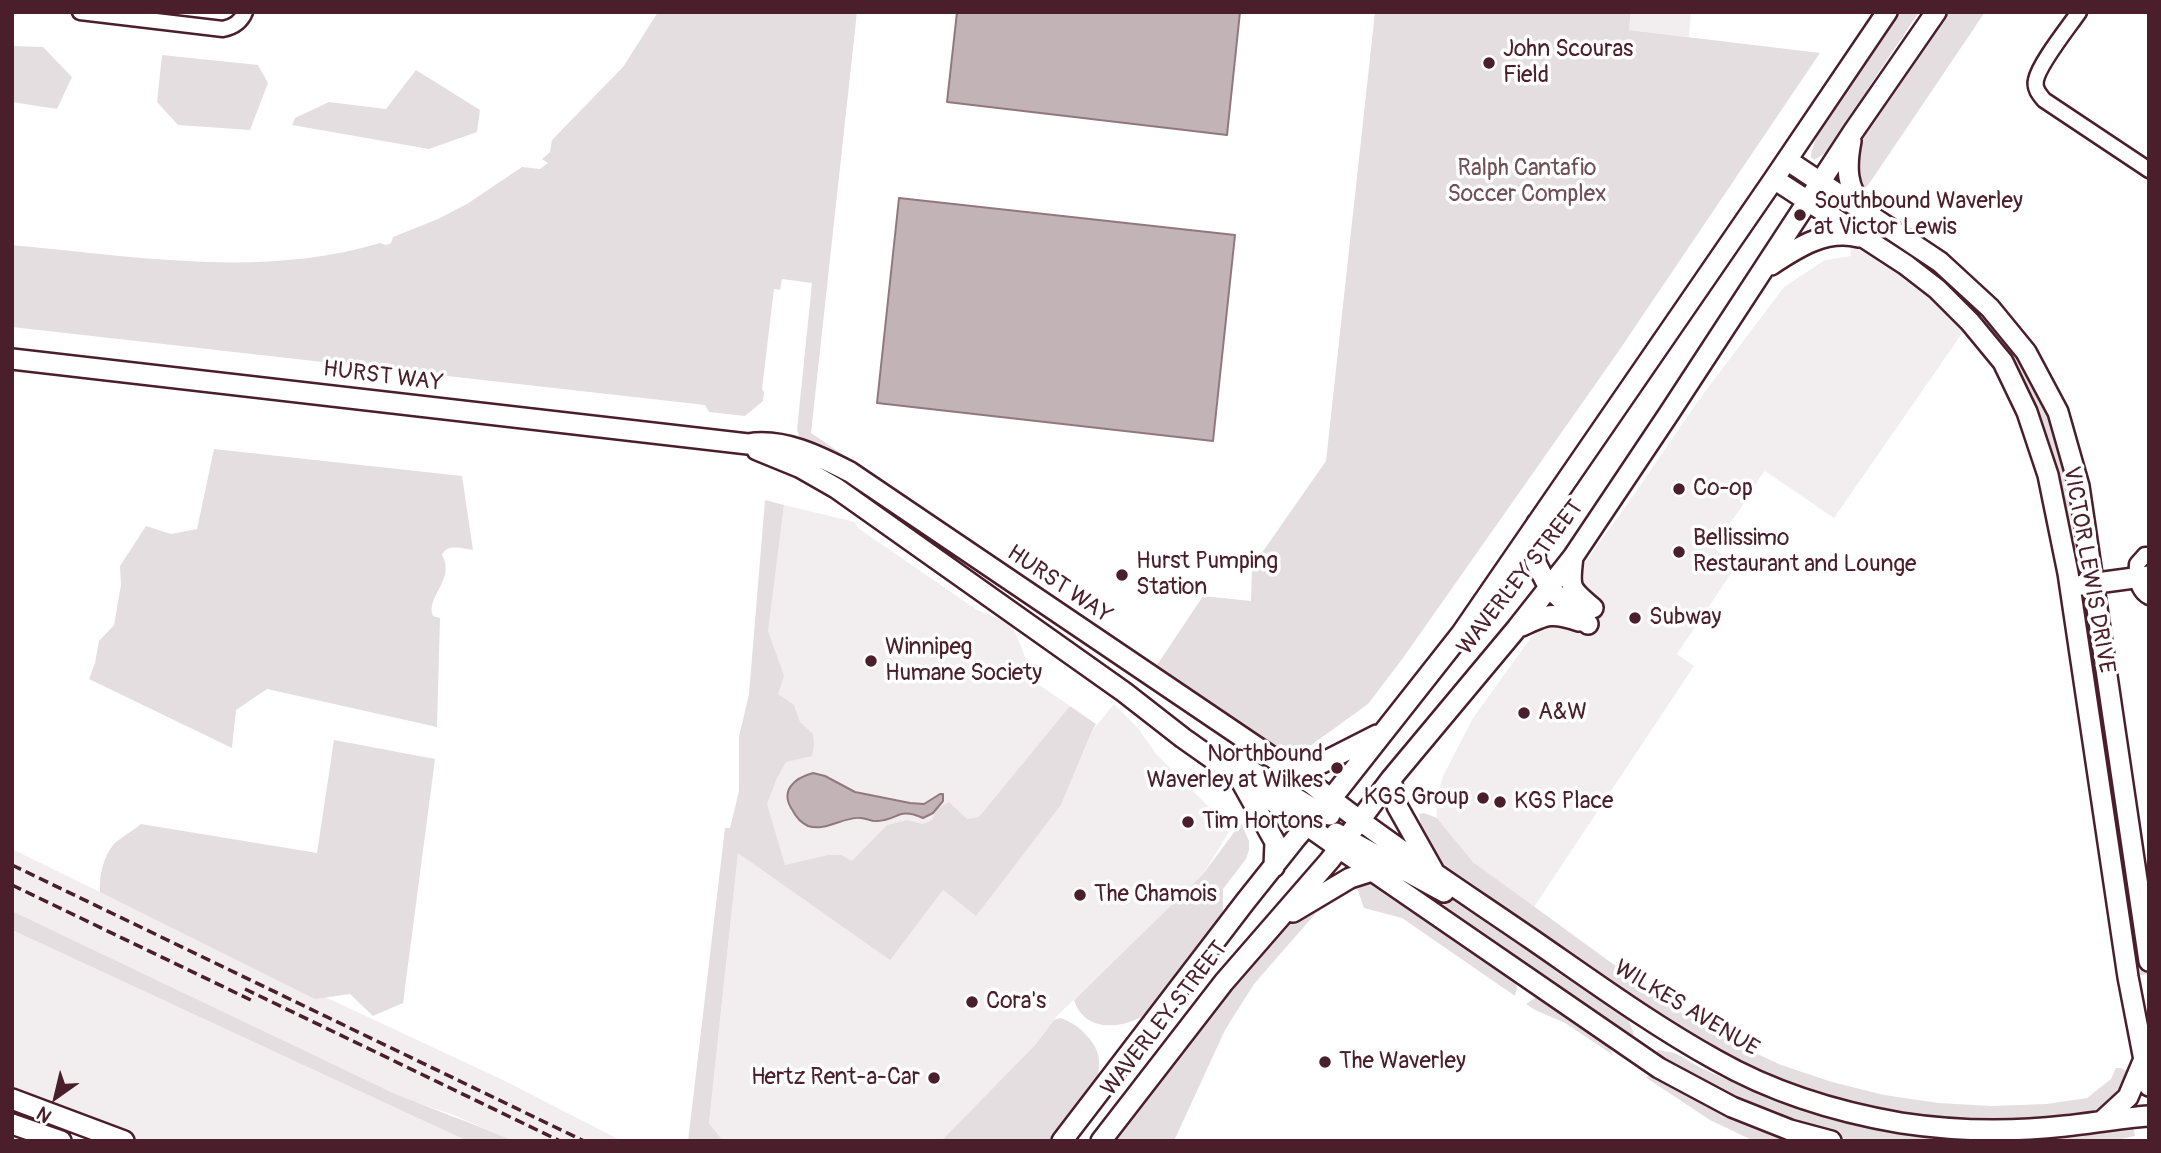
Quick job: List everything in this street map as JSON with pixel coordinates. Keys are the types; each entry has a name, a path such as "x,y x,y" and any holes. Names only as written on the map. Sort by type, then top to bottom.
{"main road":[{"name":"WAVERLEY STREET","path":"1062,1141 1273,867 1461,634 1886,12"},
{"name":"WAVERLEY STREET","path":"1101,1141 1224,982 1343,843 1391,779 1573,557 1853,132 1936,12"},
{"path":"1853,132 1847,163 1849,181 1855,198 1871,217"},
{"name":"VICTOR LEWIS DRIVE","path":"1787,160 1940,262 1975,293 2026,352 2058,412 2079,486 2149,961"},
{"name":"VICTOR LEWIS DRIVE","path":"1774,179 1906,265 1937,289 1970,322 2003,362 2027,412 2049,475 2071,587 2128,977 2149,1086"},
{"path":"1761,272 1795,249 1829,236 1847,234 1864,238"},
{"name":"HURST WAY","path":"12,359 748,443 762,441 821,458 850,472 1289,769 1319,812"},
{"name":"HURST WAY","path":"748,443 759,451 801,468 836,488 1124,692 1238,777 1319,812"},
{"path":"1537,520 1535,561 1549,588 1590,616"},
{"path":"1573,557 1570,579 1573,591 1590,616"},
{"path":"2071,587 2142,577"},
{"path":"1517,628 1541,617 1557,614 1590,616"},
{"path":"1289,769 1312,768 1384,731"},
{"path":"1183,737 1239,763 1319,812 1343,843 1372,871 1659,1068 1732,1107 1790,1130 1831,1141"},
{"path":"1238,777 1275,842 1273,867"},
{"path":"1391,779 1397,806 1435,873"},
{"name":"WILKES AVENUE","path":"1319,812 1360,821 1657,1024 1717,1061 1804,1099 1891,1121 1952,1128 2016,1130 2149,1116"},
{"path":"1343,843 1439,890 1471,898"},
{"path":"1271,926 1350,878 1372,871"},
{"path":"2103,1120 2128,1097 2144,1058"},
{"path":"12,1099 124,1141"},
{"path":"12,1124 61,1141"}],"street":[{"path":"80,12 223,29 229,28 241,17"},
{"path":"2079,12 2039,71 2035,82 2038,92 2044,100 2149,170"},
{"path":"2149,555 2145,555 2137,564 2144,595 2149,597"}],"shaded area":[{"path":"957,12 1240,12 1227,135 947,102"},
{"path":"1631,12 1691,12 1689,37 1629,30"},
{"path":"899,198 1235,235 1213,441 877,403"},
{"path":"1864,238 1970,322 1834,518 1765,471 1760,477 1713,547 1736,566 1677,654 1694,666 1534,907 1473,862 1437,818 1436,798 1444,774 1473,718 1698,401 1784,287 1825,260 1851,256 1850,245"},
{"path":"784,505 855,522 858,528 977,610 1012,624 1035,682 1070,706 943,890 975,915 1061,805 1092,731 1114,704 1138,728 1157,755 1231,829 1203,874 1057,1016 1035,1045 941,1141 723,1141 709,1123 738,853"},
{"path":"813,773 825,776 855,792 924,804 943,794 943,801 933,813 923,818 903,814 884,820 855,818 821,827 808,826 801,822 789,804 788,792 800,778"},
{"path":"12,849 503,1080 622,1141 514,1141 373,1084 12,911"},
{"path":"12,930 468,1141 124,1141 12,1099"}],"green space":[{"name":"Ralph Cantafio Soccer Complex","path":"658,12 857,12 811,433 1157,665 1203,596 1251,601 1252,567 1326,461 1375,12 1631,12 1629,30 1820,53 1616,355 1403,658 1368,704 1299,754 1268,742 1265,746 801,441 797,430 812,283 782,279 780,290 774,289 762,389 763,401 745,416 709,412 705,405 12,327 12,245 151,259 243,262 289,260 391,243 393,237 467,204 522,167 540,169 548,163 542,159 550,152 552,140 623,67"},
{"path":"1896,12 1919,12 1871,84 1834,148 1814,160 1811,154 1817,134"},
{"path":"1936,12 1985,12 1869,184 1855,198 1853,132"},
{"path":"12,46 43,47 72,77 57,109 12,102"},
{"path":"162,55 258,65 268,83 250,130 178,125 157,102"},
{"path":"416,70 480,110 477,132 429,149 292,125 295,118 329,102 386,109"},
{"path":"1820,184 1975,293 2058,412 2149,974 2128,977 2087,702 2027,412 1970,322 1808,202"},
{"path":"214,449 462,476 473,550 452,548 442,555 445,572 432,609 433,616 440,618 437,727 267,689 236,710 232,748 89,679 99,641 114,625 121,585 120,566 146,526 171,534 197,529"},
{"path":"765,500 784,505 768,631 784,676 778,694 794,705 800,722 813,734 814,745 812,756 786,762 767,804 785,865 828,855 841,855 852,861 887,825 907,820 923,824 932,820 937,809 949,802 967,819 979,817 1070,706 1096,724 1061,805 976,916 943,890 890,960 738,853 709,1123 723,1141 688,1141 725,828 730,828 739,791 739,737 749,694"},
{"path":"334,740 435,759 403,1003 373,1016 350,994 315,999 100,892 102,867 110,849 141,824 317,853"},
{"path":"1419,814 1437,818 1473,862 1672,1007 1730,1041 1781,1065 1884,1095 1938,1103 1992,1106 2046,1104 2087,1098 2111,1079 2116,1068 2131,1073 2128,1085 2102,1111 2041,1121 1965,1123 1912,1119 1803,1091 1699,1044 1451,874 1437,861 1418,831 1421,824"},
{"path":"1241,823 1249,841 1249,850 1246,859 1223,889 1223,915 1148,1013 1128,1023 1117,1025 1096,1023 1087,1019 1074,1000 1203,874"},
{"path":"1361,835 1627,1016 1634,1034 1631,1039 1352,848"},
{"path":"1332,872 1360,876 1375,884 1515,980 1515,996 1402,918 1364,908 1357,888 1316,913 1254,984 1225,1030 1174,1141 1093,1141"},
{"path":"12,911 391,1092 514,1141 468,1141 437,1127 12,930"},
{"path":"1540,997 1606,1041 1613,1055 1565,1023 1526,1004"},
{"path":"1060,1018 1075,1025 1087,1036 1096,1049 1099,1063 1097,1077 1083,1105 1054,1141 941,1141 1035,1045 1054,1020"},
{"path":"1658,1050 1675,1053 1773,1101 1887,1128 2133,1125 2135,1136 2111,1141 1854,1141 1821,1133 1731,1098 1655,1055"},
{"path":"1653,1075 1777,1134 1780,1141 1754,1141 1710,1120 1645,1077"}],"railway":[{"path":"12,865 584,1141"},
{"path":"12,885 255,1002"},
{"path":"245,989 560,1141"}],"place":[{"name":"John Scouras Field","path":"1489,63"},
{"name":"Southbound Waverley at Victor Lewis","path":"1800,215"},
{"name":"Co-op","path":"1679,489"},
{"name":"Bellissimo Restaurant and Lounge","path":"1679,552"},
{"name":"Hurst Pumping Station","path":"1122,575"},
{"name":"Subway","path":"1635,618"},
{"name":"Winnipeg Humane Society","path":"871,661"},
{"name":"A&W","path":"1524,713"},
{"name":"Northbound Waverley at Wilkes","path":"1337,768"},
{"name":"KGS Group","path":"1483,798"},
{"name":"KGS Place","path":"1500,802"},
{"name":"Tim Hortons","path":"1188,822"},
{"name":"The Chamois","path":"1080,895"},
{"name":"Cora's","path":"972,1002"},
{"name":"The Waverley","path":"1325,1062"},
{"name":"Hertz Rent-a-Car","path":"934,1078"}]}
